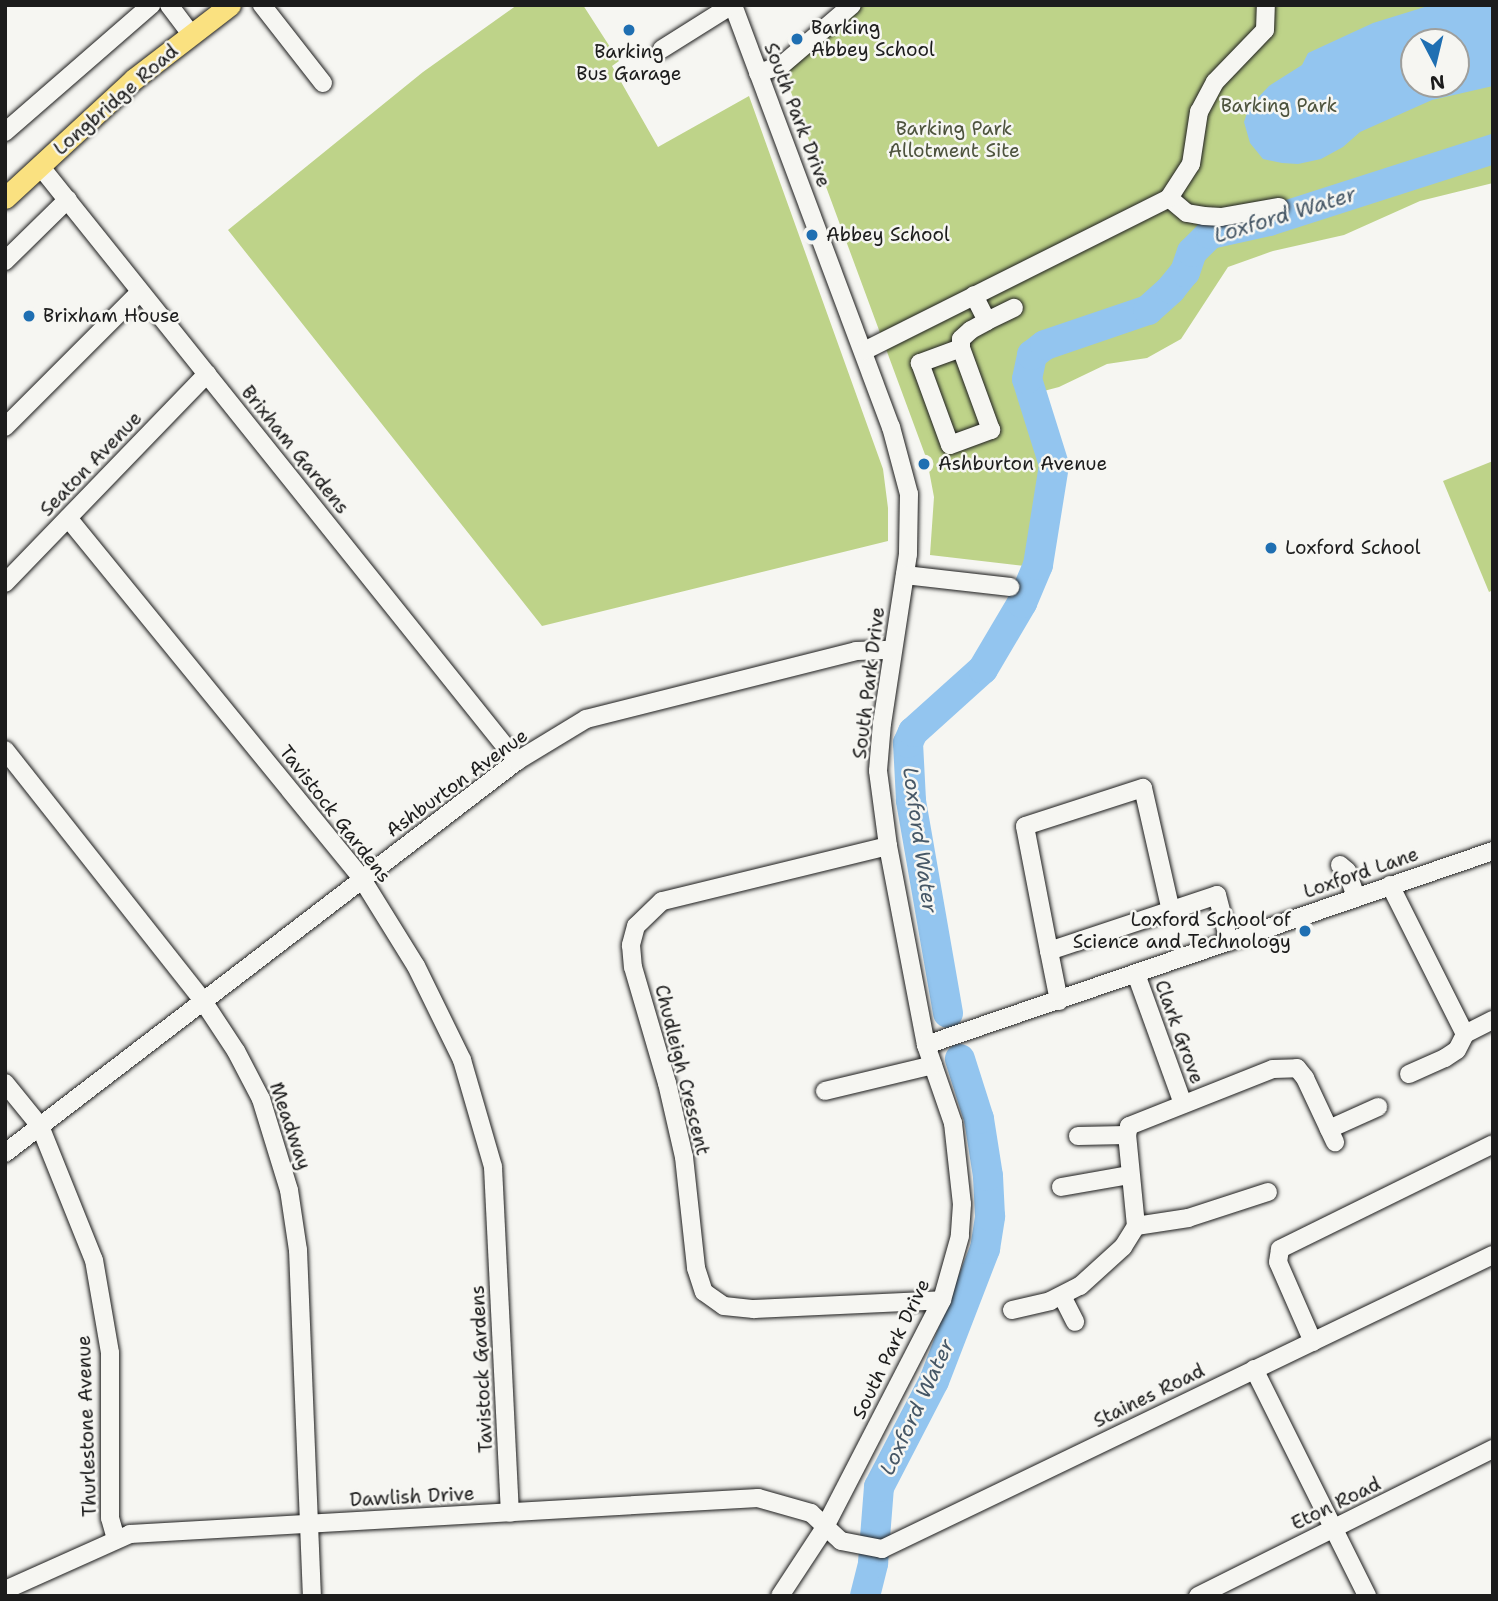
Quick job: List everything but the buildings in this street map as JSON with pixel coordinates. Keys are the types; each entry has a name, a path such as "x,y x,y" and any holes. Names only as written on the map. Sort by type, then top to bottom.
{"main road":[{"name":"Longbridge Road","path":"5,198 134,79 230,5"}],"street":[{"path":"5,132 151,5"},
{"path":"169,5 192,35"},
{"path":"262,5 323,83"},
{"path":"662,50 733,5"},
{"name":"South Park Drive","path":"733,5 864,351 894,437 909,494 911,522 878,771 888,846 926,1045 953,1123 962,1204 960,1236 942,1300 824,1529 780,1596"},
{"path":"758,73 782,65 852,5"},
{"path":"864,351 1169,198 1191,164 1199,112 1215,82 1265,30 1266,5"},
{"name":"Brixham Gardens","path":"40,166 517,761"},
{"path":"1169,198 1187,212 1204,216 1221,217 1279,207"},
{"path":"5,261 68,199"},
{"path":"5,427 140,292"},
{"path":"974,295 987,321"},
{"path":"961,348 920,363 950,445 991,430 961,348 961,339 987,321 1014,308"},
{"name":"Seaton Avenue","path":"5,583 207,374"},
{"name":"Tavistock Gardens","path":"68,518 362,879 416,966 462,1060 493,1167 510,1513"},
{"path":"905,575 1010,587"},
{"name":"Ashburton Avenue","path":"5,1153 517,761 586,719 856,651 892,650"},
{"name":"Meadway","path":"5,750 203,1001 236,1051 261,1099 289,1190 298,1250 312,1596"},
{"path":"1059,1001 1025,826 1143,788 1171,911"},
{"name":"Chudleigh Crescent","path":"888,846 662,901 636,926 631,945 633,967 667,1083 681,1144 696,1268 704,1292 724,1306 754,1309 942,1300"},
{"name":"Loxford Lane","path":"926,1045 1493,851"},
{"path":"1340,864 1347,872 1356,897"},
{"path":"1390,885 1465,1034"},
{"path":"1049,951 1217,895 1229,941"},
{"name":"Clark Grove","path":"1136,974 1183,1104"},
{"path":"1409,1074 1445,1058 1457,1049 1465,1034 1493,1020"},
{"path":"825,1091 933,1065"},
{"path":"1012,1310 1030,1308 1080,1286 1123,1247 1136,1226 1127,1135 1129,1126 1273,1069 1297,1068 1305,1078 1332,1135 1378,1107"},
{"name":"Thurlestone Avenue","path":"5,1083 40,1126 94,1260 110,1353 110,1518 116,1539"},
{"path":"1078,1136 1127,1135"},
{"path":"1313,1342 1278,1262 1280,1249 1493,1144"},
{"path":"1061,1187 1130,1175"},
{"path":"1136,1226 1188,1218 1268,1192"},
{"name":"Staines Road","path":"824,1529 841,1541 875,1549 1493,1255"},
{"path":"1062,1296 1075,1322"},
{"path":"1254,1369 1367,1596"},
{"name":"Eton Road","path":"1198,1596 1493,1449"},
{"name":"Dawlish Drive","path":"5,1590 130,1534 758,1498 811,1513 824,1529"}],"green space":[{"path":"517,5 583,5 619,61 612,66 658,147 749,96 883,469 888,508 888,541 542,626 228,230 423,72"},
{"path":"861,5 1493,5 1493,146 1278,213 1212,229 1199,236 1189,248 1180,272 1148,305 1046,340 1036,346 1024,362 1022,372 1027,399 1043,439 1050,475 1038,526 1033,567 930,555 934,497 927,460 784,73"},
{"path":"1493,158 1493,183 1420,201 1344,235 1273,251 1228,267 1181,339 1147,358 1107,364 1059,387 1040,392 1035,371 1042,358 1161,312 1182,290 1203,252 1219,240 1257,233"},
{"path":"1493,461 1493,590 1489,592 1443,481"}],"water":[{"path":"1493,5 1493,86 1470,91 1470,28 1400,28 1400,98 1441,98 1360,132 1343,147 1321,159 1298,164 1263,159 1250,143 1244,122 1249,107 1269,86 1302,65 1308,53 1373,23 1428,6"}],"waterway":[{"name":"Loxford Water","path":"948,1013 911,800 908,743 913,732 983,669 1022,603 1038,565 1054,465 1027,379 1032,355 1045,345 1148,310 1185,272 1192,252 1210,234 1269,221 1493,149"},
{"name":"Loxford Water","path":"865,1596 873,1563 879,1487 934,1381 985,1249 990,1216 988,1176 979,1119 960,1059"}],"place":[{"name":"Barking Bus Garage","path":"629,30"},
{"name":"Barking Abbey School","path":"797,39"},
{"name":"Abbey School","path":"812,235"},
{"name":"Brixham House","path":"29,316"},
{"name":"Ashburton Avenue","path":"924,464"},
{"name":"Loxford School","path":"1271,548"},
{"name":"Loxford School of Science and Technology","path":"1305,931"}],"park label":[{"name":"Barking Park","path":"1279,106"},
{"name":"Barking Park Allotment Site","path":"954,140"}]}
